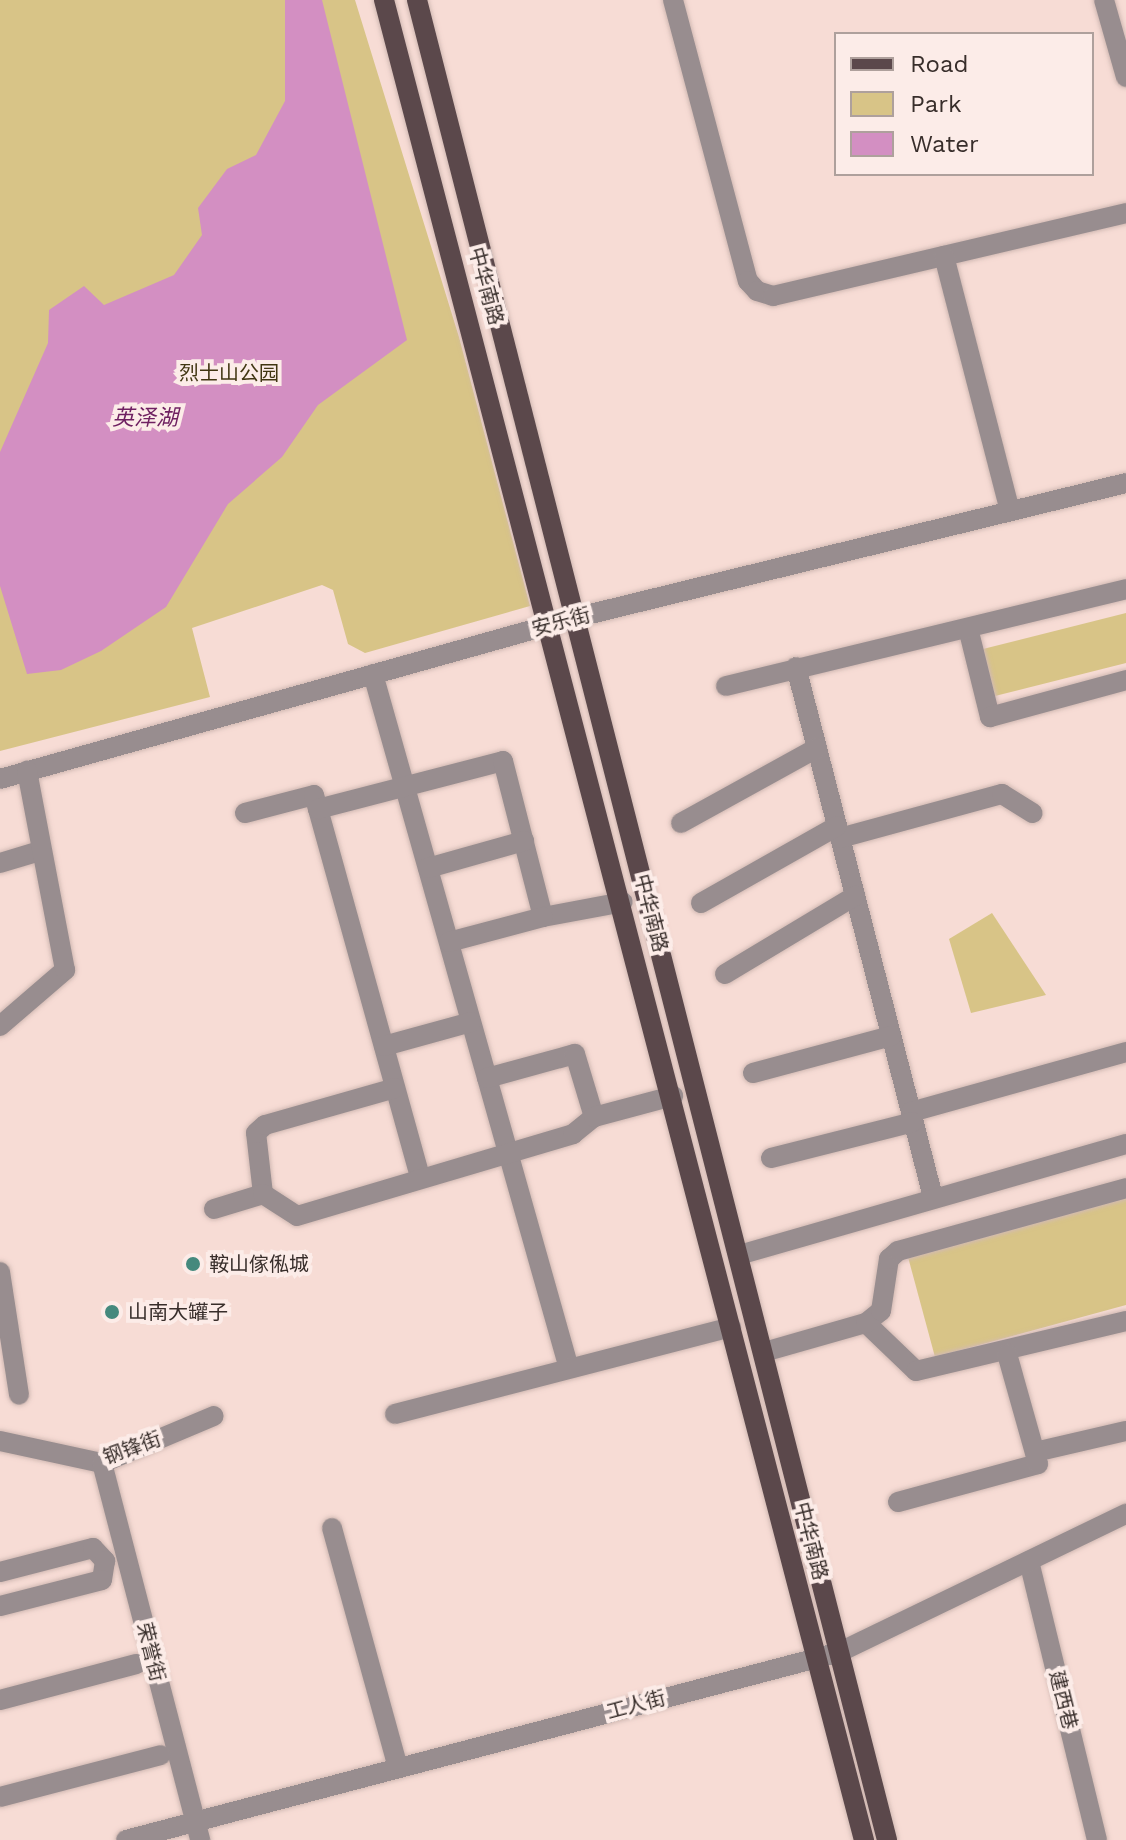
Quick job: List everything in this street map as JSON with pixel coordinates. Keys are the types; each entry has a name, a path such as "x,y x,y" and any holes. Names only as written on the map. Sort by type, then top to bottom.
{"main road":[{"name":"中华南路","path":"384,0 552,624 864,1840"},
{"name":"中华南路","path":"417,0 578,617 887,1840"}],"street":[{"path":"673,0 748,281 757,291 773,296 1126,213"},
{"path":"1104,0 1126,77"},
{"path":"944,256 1010,511"},
{"name":"安乐街","path":"0,779 578,617 1126,483"},
{"path":"726,686 1126,589"},
{"path":"968,628 990,717 1126,680"},
{"path":"796,667 933,1197"},
{"path":"373,674 568,1365"},
{"path":"681,823 817,748"},
{"path":"318,809 503,761 543,917"},
{"path":"0,1026 65,970 27,771"},
{"path":"701,903 838,832 1002,794 1033,813"},
{"path":"245,813 314,795 420,1178"},
{"path":"428,868 524,841"},
{"path":"0,863 40,851"},
{"path":"725,974 855,896"},
{"path":"449,942 543,917 623,902"},
{"path":"384,1046 471,1022"},
{"path":"753,1073 891,1036"},
{"path":"771,1158 1126,1052"},
{"path":"487,1078 575,1054 594,1117"},
{"path":"263,1194 256,1133 265,1125 395,1088"},
{"path":"214,1209 263,1194 297,1216 573,1134 594,1117 673,1096"},
{"path":"739,1255 1126,1144"},
{"path":"764,1352 866,1323 881,1311 889,1259 898,1251 1126,1188"},
{"path":"0,1272 19,1395"},
{"path":"866,1323 916,1371 1007,1354 1126,1321"},
{"path":"395,1414 568,1365 731,1327"},
{"path":"898,1502 1038,1464 1007,1354"},
{"name":"钢锋街","path":"0,1441 102,1463 214,1416"},
{"path":"1035,1452 1126,1431"},
{"name":"荣誉街","path":"102,1463 197,1830"},
{"name":"工人街","path":"126,1840 197,1830 398,1767 840,1652 1126,1514"},
{"path":"332,1528 398,1767"},
{"path":"0,1572 93,1548 105,1561 102,1580 0,1606"},
{"name":"建西巷","path":"1029,1561 1097,1840"},
{"path":"0,1700 136,1664"},
{"path":"0,1797 161,1755"}],"green space":[{"name":"烈士山公园","path":"0,0 355,0 459,337 530,606 365,653 348,644 333,590 322,585 192,628 210,697 0,751"},
{"path":"1126,613 1126,663 995,696 983,649"},
{"path":"992,913 1046,995 971,1013 949,939"},
{"path":"1126,1198 1126,1305 935,1357 908,1257"}],"water":[{"name":"英泽湖","path":"285,0 322,0 407,340 318,405 282,457 228,504 166,607 101,651 61,670 27,674 0,586 0,452 48,343 49,310 84,286 104,305 174,275 202,235 198,208 227,169 256,155 285,101"}],"place":[{"name":"鞍山傢俬城","path":"193,1264"},
{"name":"山南大罐子","path":"112,1312"}]}
